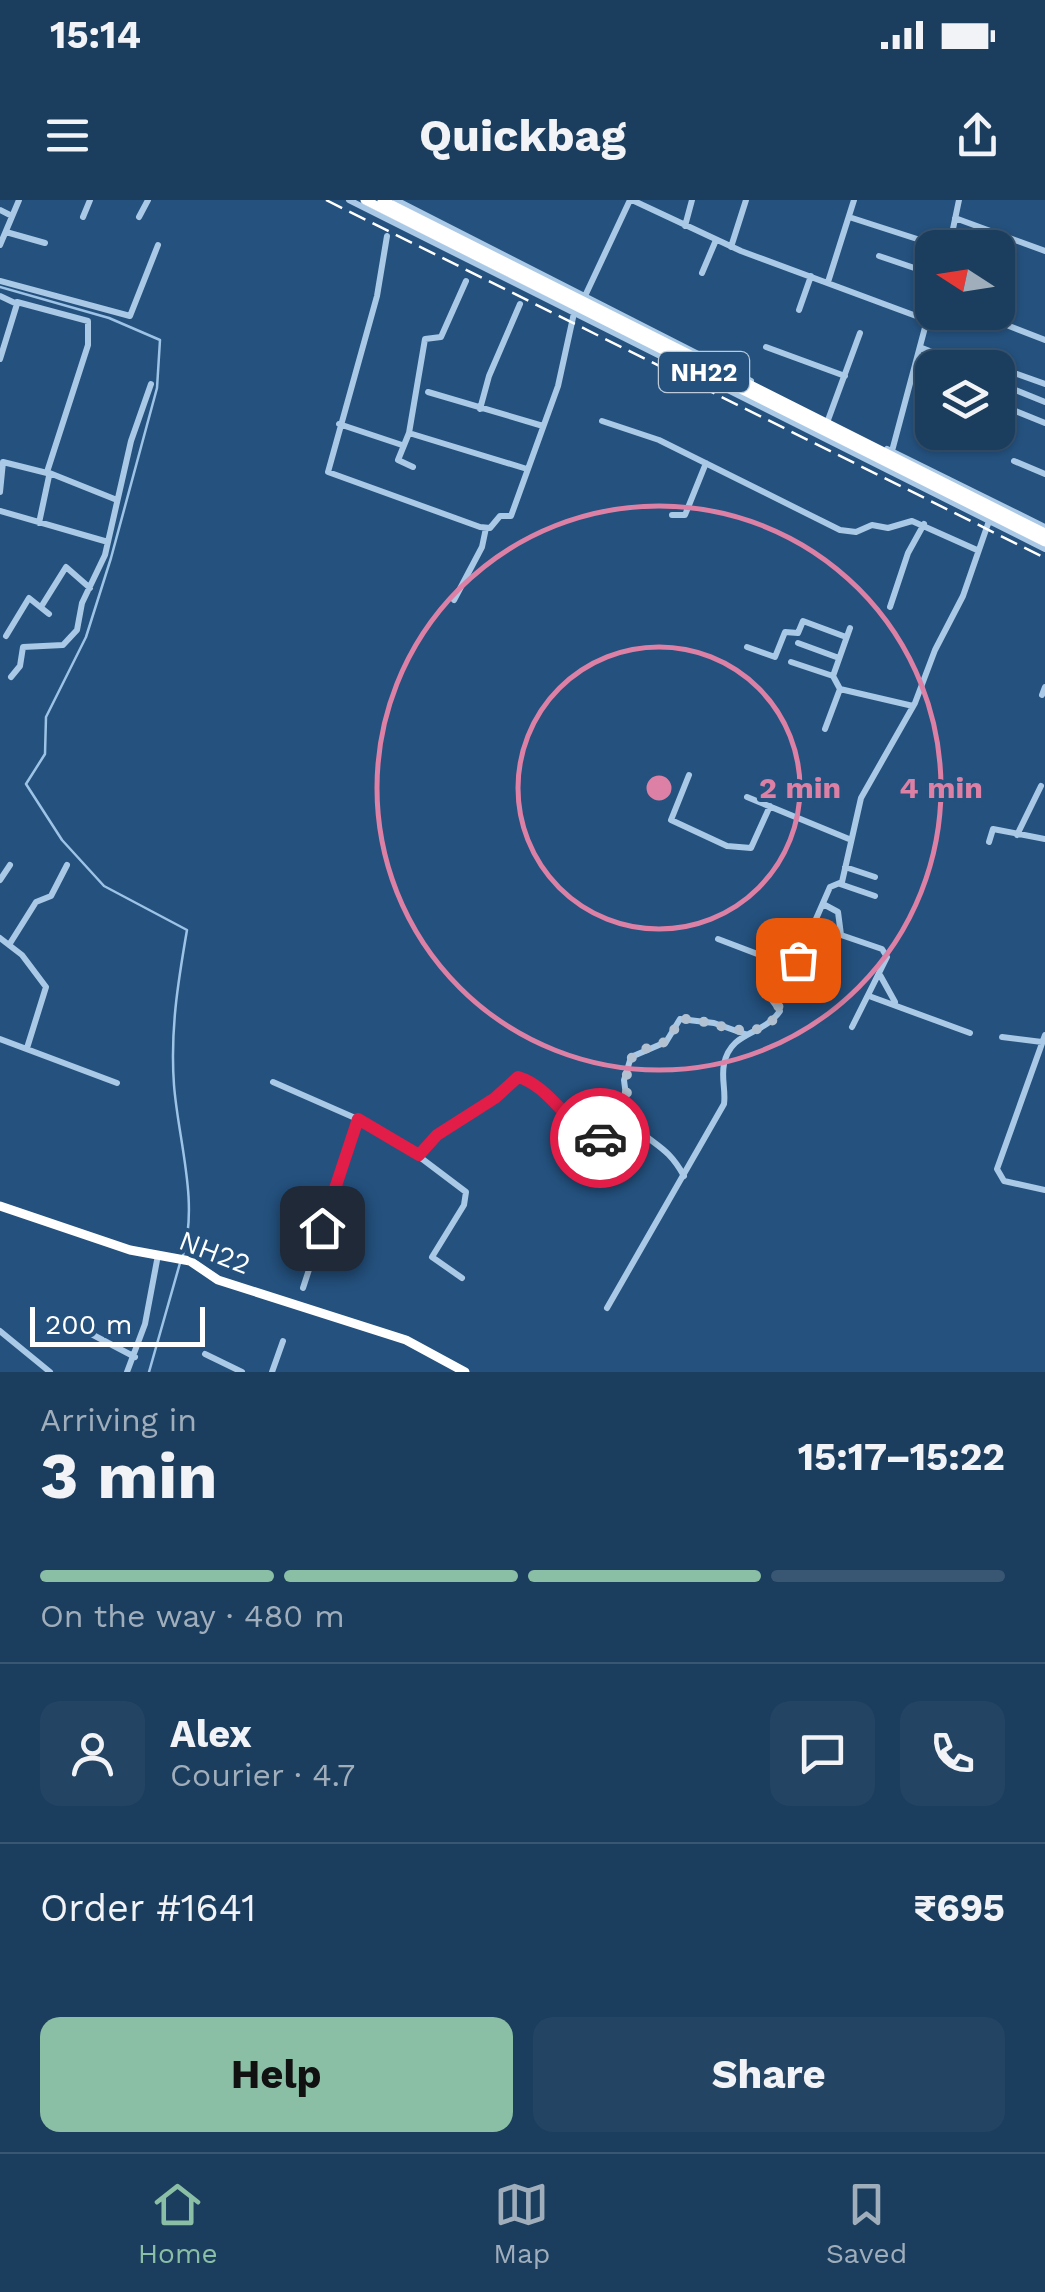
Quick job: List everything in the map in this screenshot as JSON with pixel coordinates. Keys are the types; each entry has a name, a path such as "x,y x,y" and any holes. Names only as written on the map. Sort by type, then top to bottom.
{"highway":[{"name":"NH22","path":"365,200 1045,546"},
{"name":"NH22","path":"382,200 1045,530"},
{"name":"NH22","path":"0,1206 130,1250 190,1261 218,1280 406,1340 465,1372"}],"street":[{"path":"0,245 19,200"},
{"path":"84,216 90,200"},
{"path":"139,217 148,200"},
{"path":"349,200 989,522 1045,546"},
{"path":"396,200 1045,530"},
{"path":"585,296 631,200 716,240 915,317"},
{"path":"685,226 692,200"},
{"path":"731,246 746,200"},
{"path":"828,282 854,200"},
{"path":"952,230 959,200"},
{"path":"0,210 12,216"},
{"path":"849,217 915,238"},
{"path":"955,218 1045,251"},
{"path":"6,232 45,243"},
{"path":"387,236 379,290 327,471 486,528"},
{"path":"702,274 716,240"},
{"path":"0,281 130,316 158,246"},
{"path":"879,256 915,268"},
{"path":"799,310 811,276"},
{"path":"413,467 398,461 409,433 425,339 441,336 466,281"},
{"path":"549,300 558,282"},
{"path":"0,296 75,314 88,324 88,345 48,474 38,523"},
{"path":"1,355 17,302"},
{"path":"480,409 489,376 520,304"},
{"path":"454,600 482,547 486,528 500,516 512,515 561,377 574,313"},
{"path":"1015,328 1045,340"},
{"path":"892,452 926,330"},
{"path":"828,420 860,334"},
{"path":"766,347 844,376"},
{"path":"922,348 928,350"},
{"path":"1015,372 1045,384"},
{"path":"11,677 20,666 25,645 68,641 78,628 80,608 108,542 150,384"},
{"path":"1015,389 1045,402"},
{"path":"428,392 543,426"},
{"path":"1015,411 1045,424"},
{"path":"602,421 654,438 840,530 856,532 872,525 890,528 908,520 977,550"},
{"path":"340,424 402,445"},
{"path":"409,433 528,469"},
{"path":"1014,461 1045,474"},
{"path":"0,492 3,462 117,500"},
{"path":"672,514 685,515 706,463"},
{"path":"912,483 920,465"},
{"path":"702,474 718,472"},
{"path":"0,511 108,542"},
{"path":"840,884 867,784 914,706 934,650 963,596 989,522"},
{"path":"890,607 908,553 924,524"},
{"path":"41,607 67,566 90,588"},
{"path":"6,636 29,598 49,614"},
{"path":"747,647 775,657 785,633 798,633 802,621 846,638"},
{"path":"833,676 850,628"},
{"path":"798,643 840,658"},
{"path":"791,662 833,676 840,688 914,706"},
{"path":"824,730 840,688"},
{"path":"688,775 671,820 728,846 751,848 770,806"},
{"path":"1017,835 1041,786"},
{"path":"747,797 849,840"},
{"path":"988,842 994,830 1045,839"},
{"path":"0,880 10,865"},
{"path":"9,945 36,902 51,896 66,865"},
{"path":"845,867 875,877"},
{"path":"794,980 797,960 830,887 840,884 875,896"},
{"path":"825,905 838,912 843,936 886,953 880,975 852,1027"},
{"path":"0,938 46,987 27,1048"},
{"path":"718,939 776,961"},
{"path":"607,1308 724,1104 724,1062 734,1040 769,1026 783,1005 771,999 776,961 779,956 797,960"},
{"path":"880,975 896,1004"},
{"path":"869,996 970,1033"},
{"path":"684,1176 666,1147 645,1138 632,1124 624,1076 631,1058 668,1041 680,1019 714,1023 745,1034"},
{"path":"1002,1036 1044,1038 997,1168 1004,1182 1045,1190"},
{"path":"0,1039 117,1082"},
{"path":"417,1155 442,1132 495,1098 516,1077 546,1092 591,1135 606,1136 632,1124"},
{"path":"274,1082 358,1119 417,1155 466,1192 464,1205 432,1257 462,1278"},
{"path":"606,1136 626,1099"},
{"path":"302,1288 358,1119"},
{"path":"127,1372 158,1255"},
{"path":"76,1326 134,1356"},
{"path":"0,1331 50,1372"},
{"path":"272,1372 283,1341"},
{"path":"205,1354 242,1372"}],"waterway":[{"path":"0,287 109,318 160,340 157,388 111,558 86,637 46,717 45,754 26,784 62,840 104,886 187,930 173,1045 174,1085 188,1192 183,1255"},
{"path":"149,1372 180,1263"}],"railway":[{"path":"326,200 1045,558"}],"way so far":[{"path":"600,1138 611,1130 626,1099 625,1071 636,1052 668,1041 680,1019 714,1023 745,1034 769,1026 781,1009 771,999 777,958 798,960"}],"route":[{"path":"322,1228 358,1119 419,1155 437,1135 495,1098 508,1082 518,1077 546,1092 588,1133 600,1138"}]}
